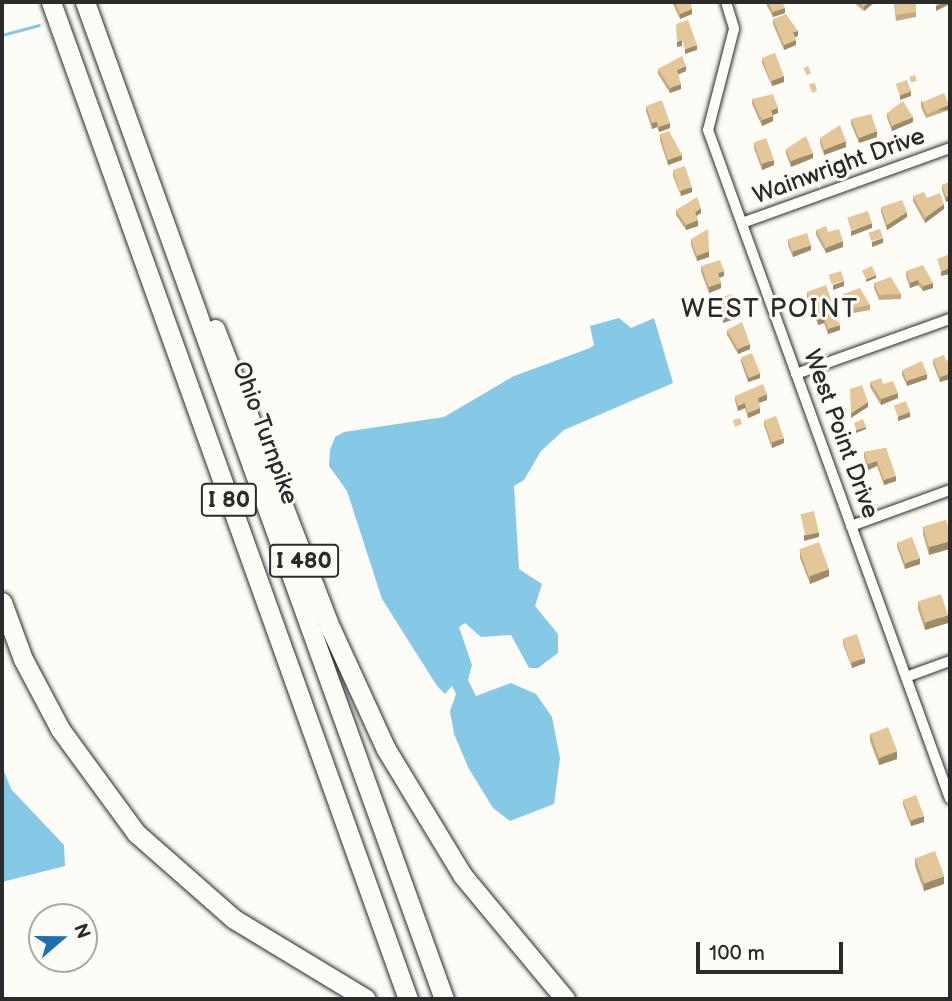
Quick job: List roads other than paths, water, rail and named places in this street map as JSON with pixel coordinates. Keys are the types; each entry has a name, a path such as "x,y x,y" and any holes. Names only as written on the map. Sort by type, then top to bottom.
{"highway":[{"name":"I 80","path":"51,2 408,999"},
{"name":"Ohio Turnpike","path":"85,2 444,999"},
{"name":"I 480","path":"160,215 216,332 331,629 386,749 463,876 565,999"},
{"path":"2,601 23,659 60,729 136,833 234,919 366,999"}],"street":[{"name":"West Point Drive","path":"726,2 734,29 708,130 950,799"},
{"name":"Wainwright Drive","path":"742,223 950,148"},
{"path":"796,374 950,319"},
{"path":"851,526 950,490"},
{"path":"906,677 950,661"}],"water":[{"path":"619,318 631,328 654,318 673,383 564,430 541,451 524,480 514,486 519,569 542,584 535,606 558,634 558,653 538,668 529,668 511,635 481,637 465,623 459,627 472,665 468,680 476,696 511,683 536,694 552,717 560,758 554,804 510,821 493,808 469,769 454,734 450,711 456,694 452,686 445,694 437,686 382,599 347,491 329,466 330,450 335,437 344,432 444,417 514,376 590,348 594,345 590,326"},
{"path":"2,766 11,789 64,845 65,866 2,882"}],"waterway":[{"path":"2,35 39,25"}],"district":[{"name":"WEST POINT","path":"770,310"}]}
